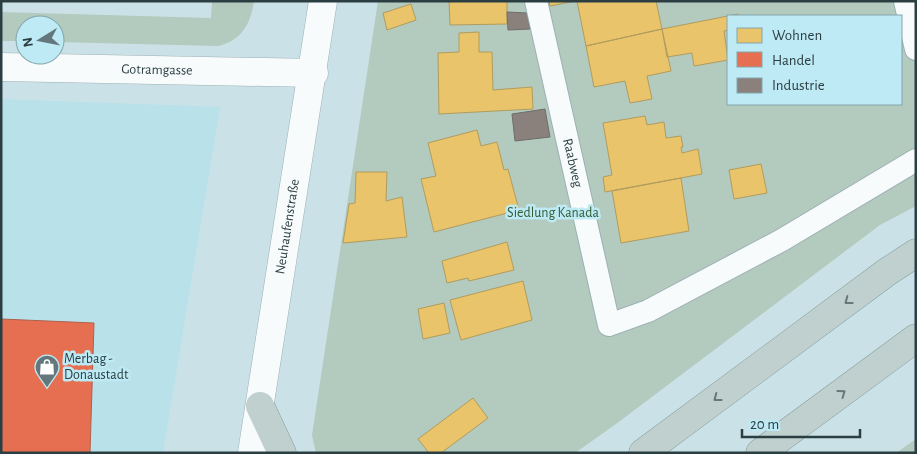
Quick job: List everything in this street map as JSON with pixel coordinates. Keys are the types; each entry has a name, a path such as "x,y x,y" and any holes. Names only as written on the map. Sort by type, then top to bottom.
{"highway":[{"path":"643,453 887,272 916,253"},
{"path":"760,453 916,338"},
{"path":"260,406 282,453"}],"street":[{"name":"Neuhaufenstraße","path":"252,453 314,73 323,1"},
{"name":"Gotramgasse","path":"1,67 314,73"}],"lane":[{"name":"Raabweg","path":"536,1 610,324 648,311 774,245 916,160"},
{"path":"905,1 916,49"}],"shaded area":[{"path":"1,99 220,107 163,453 1,453"}],"green space":[{"path":"212,1 254,1 253,9 244,30 233,40 218,46 65,42 65,15 15,15 15,41 1,41 1,12 211,18"},
{"name":"Siedlung Kanada","path":"378,1 916,1 916,206 880,225 575,453 316,453 312,435"},
{"path":"916,439 916,453 896,453"}],"building: Wohnen":[{"path":"449,1 507,1 507,24 450,25"},
{"path":"549,1 575,1 550,6"},
{"path":"577,1 656,1 662,29 586,46"},
{"path":"411,4 416,20 387,30 383,13"},
{"path":"727,16 727,30 724,31 727,60 694,66 692,53 667,57 662,29"},
{"path":"662,29 671,71 647,76 652,99 630,103 625,81 594,87 586,46"},
{"path":"479,32 479,52 492,52 493,90 532,87 533,109 439,114 438,53 459,52 459,33"},
{"path":"645,116 647,125 664,122 666,138 681,136 682,153 698,149 702,174 605,192 603,177 612,175 603,123"},
{"path":"477,130 481,146 497,142 504,170 508,169 519,210 434,232 421,179 436,176 428,143"},
{"path":"761,164 767,193 734,199 729,170"},
{"path":"356,172 387,172 386,201 402,197 407,237 343,243 349,204 355,203"},
{"path":"681,178 689,231 621,243 612,191"},
{"path":"507,242 514,270 469,281 468,278 447,283 442,261"},
{"path":"523,281 532,320 461,340 450,300"},
{"path":"444,303 450,333 423,339 418,309"},
{"path":"473,398 488,418 441,453 429,453 418,439"}],"building: Handel":[{"name":"Merbag - Donaustadt","path":"1,319 94,323 90,453 1,453"}],"building: Industrie":[{"path":"507,12 527,13 530,29 508,30"},
{"path":"545,109 550,137 515,141 512,114"}],"place":[{"name":"Merbag - Donaustadt","path":"47,388"}]}
